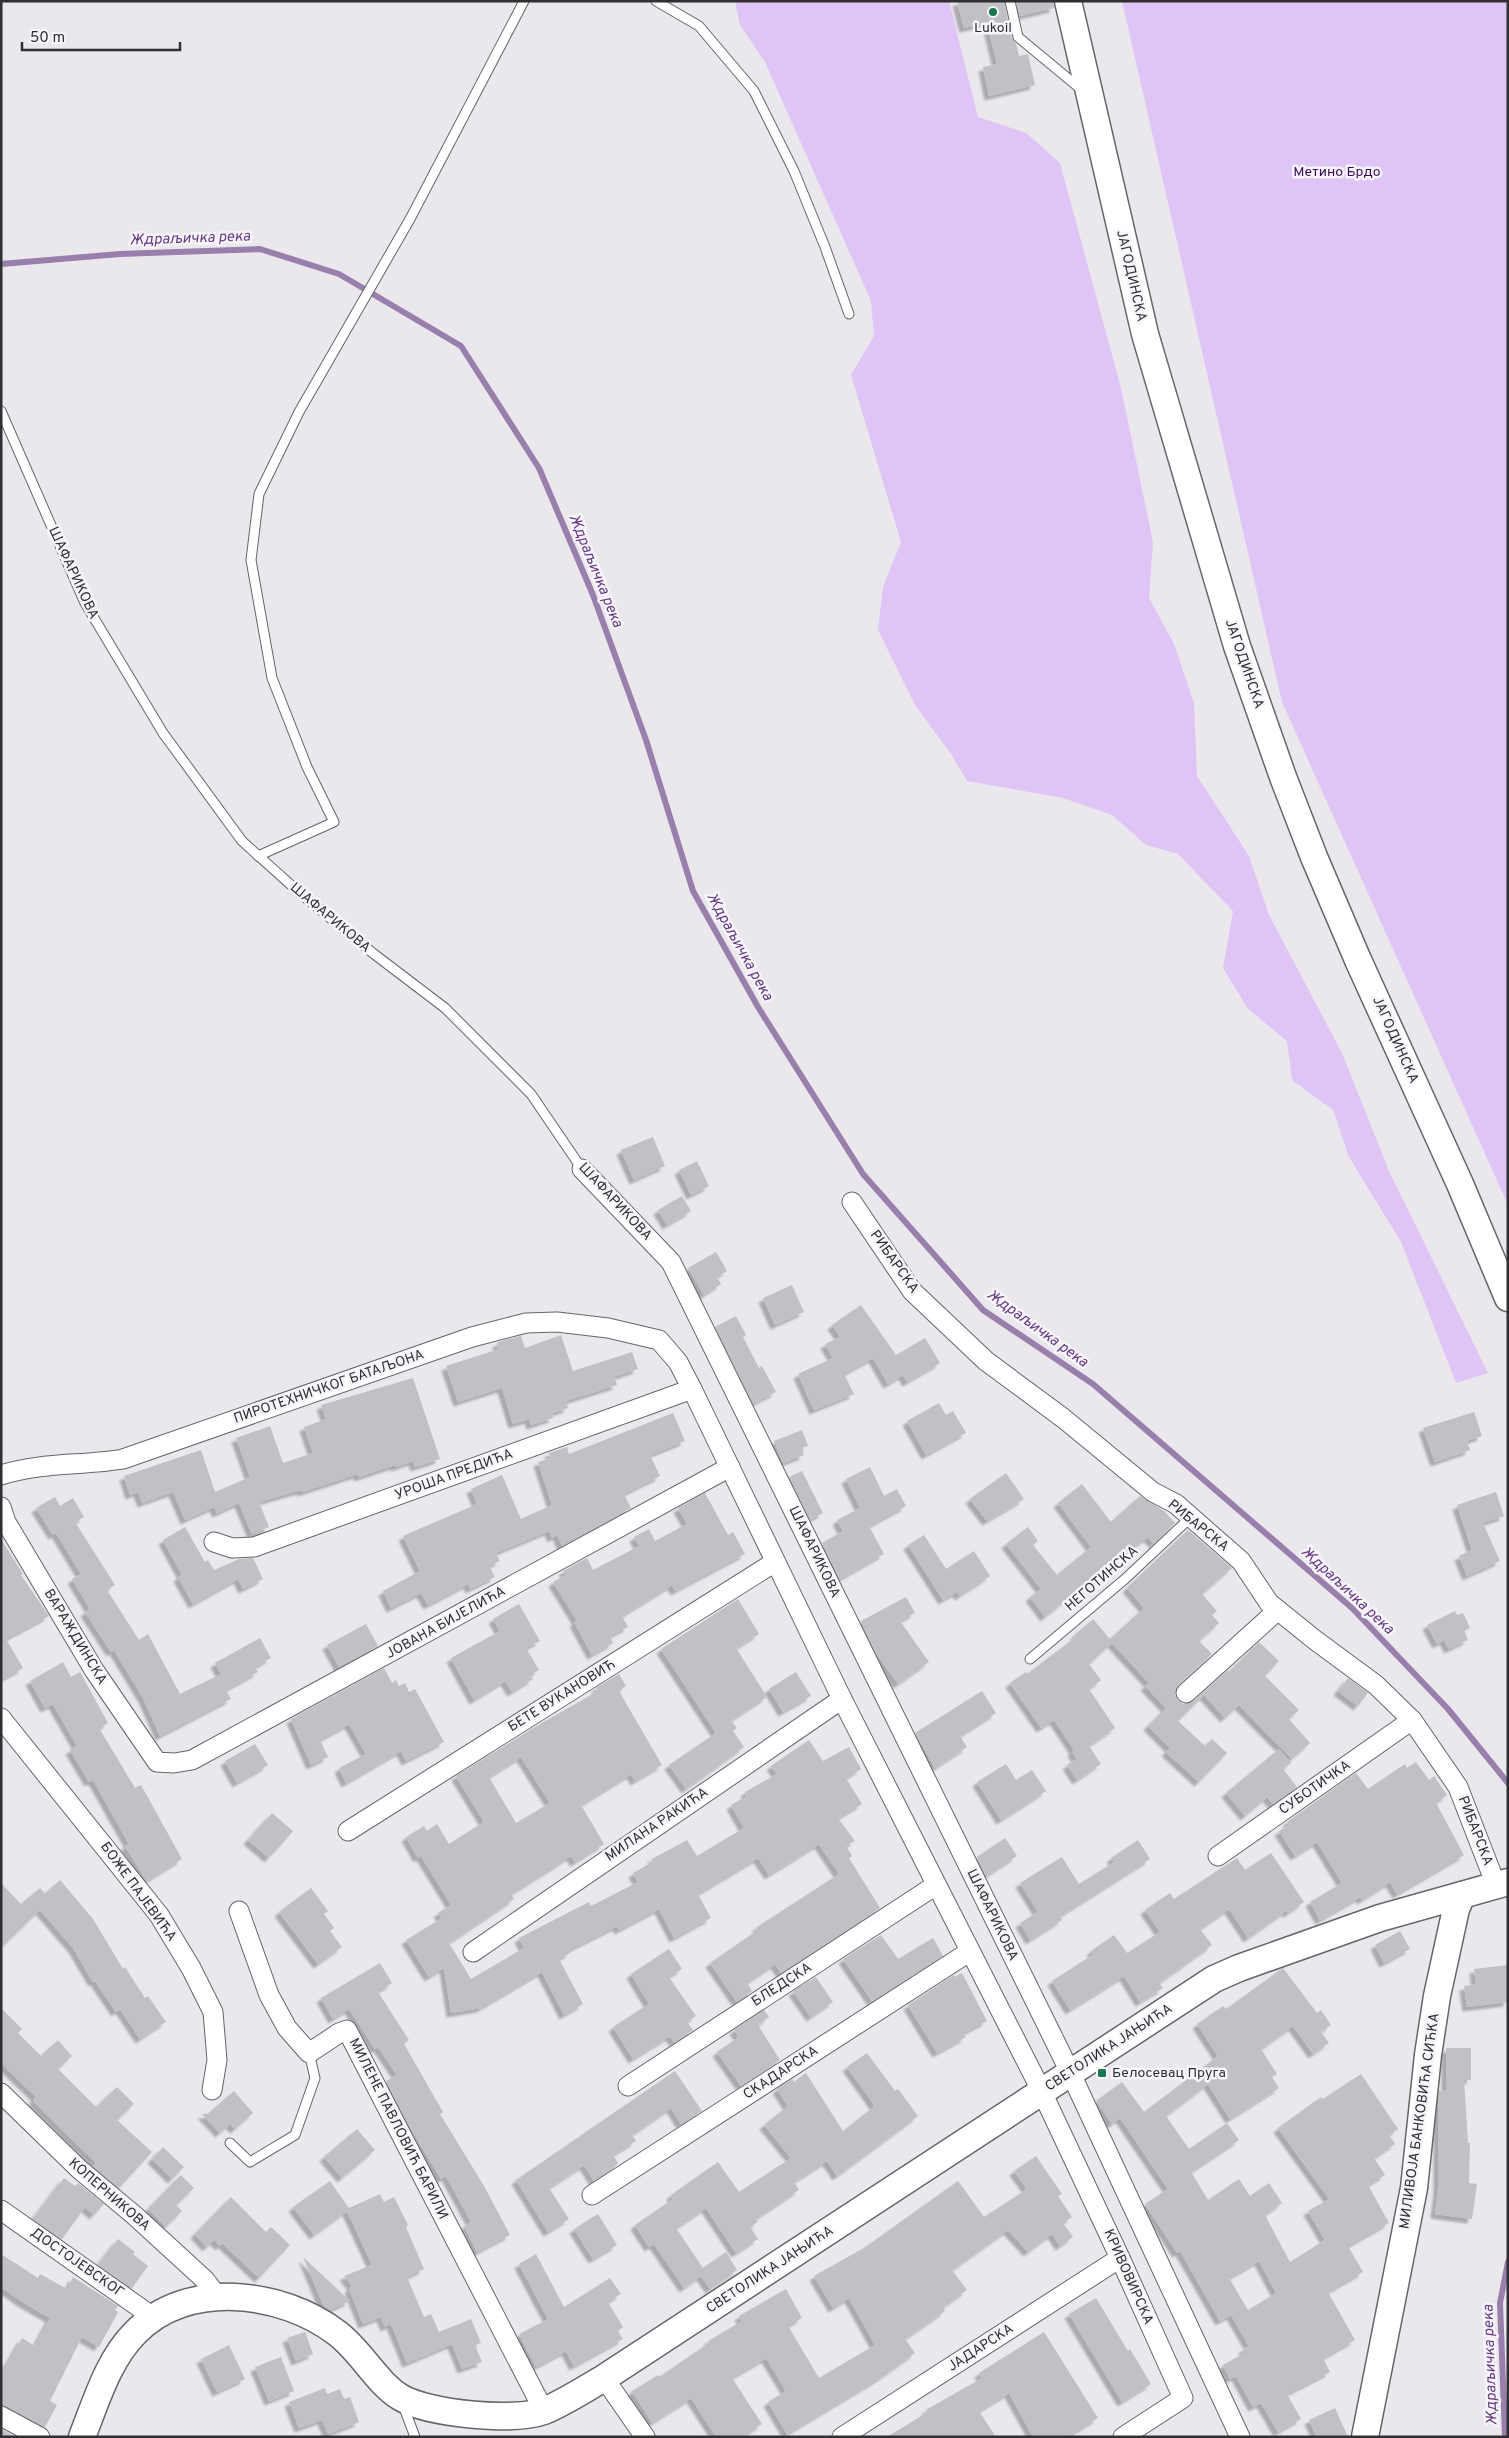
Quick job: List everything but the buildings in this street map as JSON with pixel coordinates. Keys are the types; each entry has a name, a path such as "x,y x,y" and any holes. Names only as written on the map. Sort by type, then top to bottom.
{"street":[{"name":"ЈАГОДИНСКА","path":"1068,1 1145,334 1218,584 1273,749 1317,865 1460,1184 1508,1298"},
{"name":"ШАФАРИКОВА","path":"582,1169 670,1262 1071,2074 1240,2437"},
{"name":"РИБАРСКА","path":"852,1202 912,1291 979,1355 1063,1418 1153,1492 1176,1504 1240,1561 1269,1602 1376,1685 1412,1720 1458,1787 1502,1884"},
{"name":"ПИРОТЕХНИЧКОГ БАТАЉОНА","path":"1,1475 42,1465 101,1463 123,1459 472,1337 526,1322 557,1322 608,1328 659,1340"},
{"name":"КРИВОВИРСКА","path":"659,1340 678,1362 692,1389 842,1699 969,1952 1042,2092 1120,2258 1182,2398 1123,2437"},
{"name":"УРОША ПРЕДИЋА","path":"214,1542 232,1548 254,1547 692,1389"},
{"name":"ЈОВАНА БИЈЕЛИЋА","path":"157,1762 174,1763 192,1760 730,1467"},
{"name":"ВАРАЖДИНСКА","path":"1,1508 6,1522 94,1670 157,1762"},
{"name":"БЕТЕ ВУКАНОВИЋ","path":"348,1831 775,1562"},
{"path":"1186,1693 1278,1610"},
{"name":"МИЛАНА РАКИЋА","path":"473,1952 842,1699"},
{"name":"БОЖЕ ПАЈЕВИЋА","path":"1,1718 159,1915 191,1968 213,2012 217,2060 212,2090"},
{"name":"СУБОТИЧКА","path":"1218,1856 1412,1720"},
{"name":"СВЕТОЛИКА ЈАЊИЋА","path":"82,2437 105,2381 122,2349 135,2333 154,2317 188,2303 216,2296 247,2298 307,2314 337,2332 356,2349 383,2383 401,2398 442,2411 517,2416 544,2411 604,2378 1214,1979 1239,1968 1406,1910 1502,1884"},
{"name":"БЛЕДСКА","path":"628,2086 936,1885"},
{"name":"МИЛИВОЈА БАНКОВИЋА СИЋКА","path":"1365,2437 1414,2188 1428,2055 1437,1996 1448,1953 1456,1909 1462,1895"},
{"path":"1406,1910 1422,1913 1433,1921 1448,1953"},
{"path":"239,1911 269,1995 287,2028 309,2053"},
{"name":"СКАДАРСКА","path":"592,2195 969,1952"},
{"name":"МИЛЕНЕ ПАВЛОВИЋ БАРИЛИ","path":"309,2053 339,2033 347,2030 544,2411"},
{"name":"КОПЕРНИКОВА","path":"1,2093 78,2169 134,2215 205,2280 216,2296"},
{"name":"ДОСТОЈЕВСКОГ","path":"1,2210 154,2317"},
{"name":"ЈАДАРСКА","path":"842,2437 1120,2258"},
{"path":"604,2378 646,2437"},
{"path":"1,2416 40,2437"}],"lane":[{"path":"258,856 334,822 307,767 272,678 251,560 259,494 299,412 410,219 524,1"},
{"path":"656,1 698,26 754,91 794,171 825,247 849,314"},
{"path":"1010,1 1018,37 1090,97"},
{"name":"ШАФАРИКОВА","path":"1,411 85,603 163,732 242,840 258,856 352,936 445,1008 531,1094 582,1169"},
{"name":"НЕГОТИНСКА","path":"1030,1659 1126,1579 1191,1517"},
{"path":"230,2142 250,2162 294,2135 315,2078 309,2053"},
{"path":"401,2398 415,2437"}],"green space":[{"path":"735,1 949,1 978,117 1026,133 1060,163 1121,388 1153,542 1149,598 1174,644 1194,703 1197,776 1249,856 1269,915 1342,1053 1389,1171 1488,1373 1456,1383 1401,1242 1349,1157 1333,1110 1292,1080 1287,1041 1248,1009 1223,968 1233,911 1178,854 1146,845 1112,815 1063,798 967,781 951,754 915,705 878,630 883,587 901,542 851,375 874,336 871,301 765,62 740,25"},
{"name":"Метино Брдо","path":"1122,1 1508,1 1508,1205 1282,702"}],"waterway":[{"name":"Ждраљичка река","path":"1,264 120,254 260,249 339,274 461,346 539,468 593,595 646,740 693,891 758,1007 863,1174 983,1310 1093,1384 1352,1608 1448,1709 1508,1783"},
{"name":"Ждраљичка река","path":"1505,2437 1500,2303 1508,2262"}],"place":[{"name":"Lukoil","path":"993,12"},
{"name":"Белосевац Пруга","path":"1102,2073"}]}
